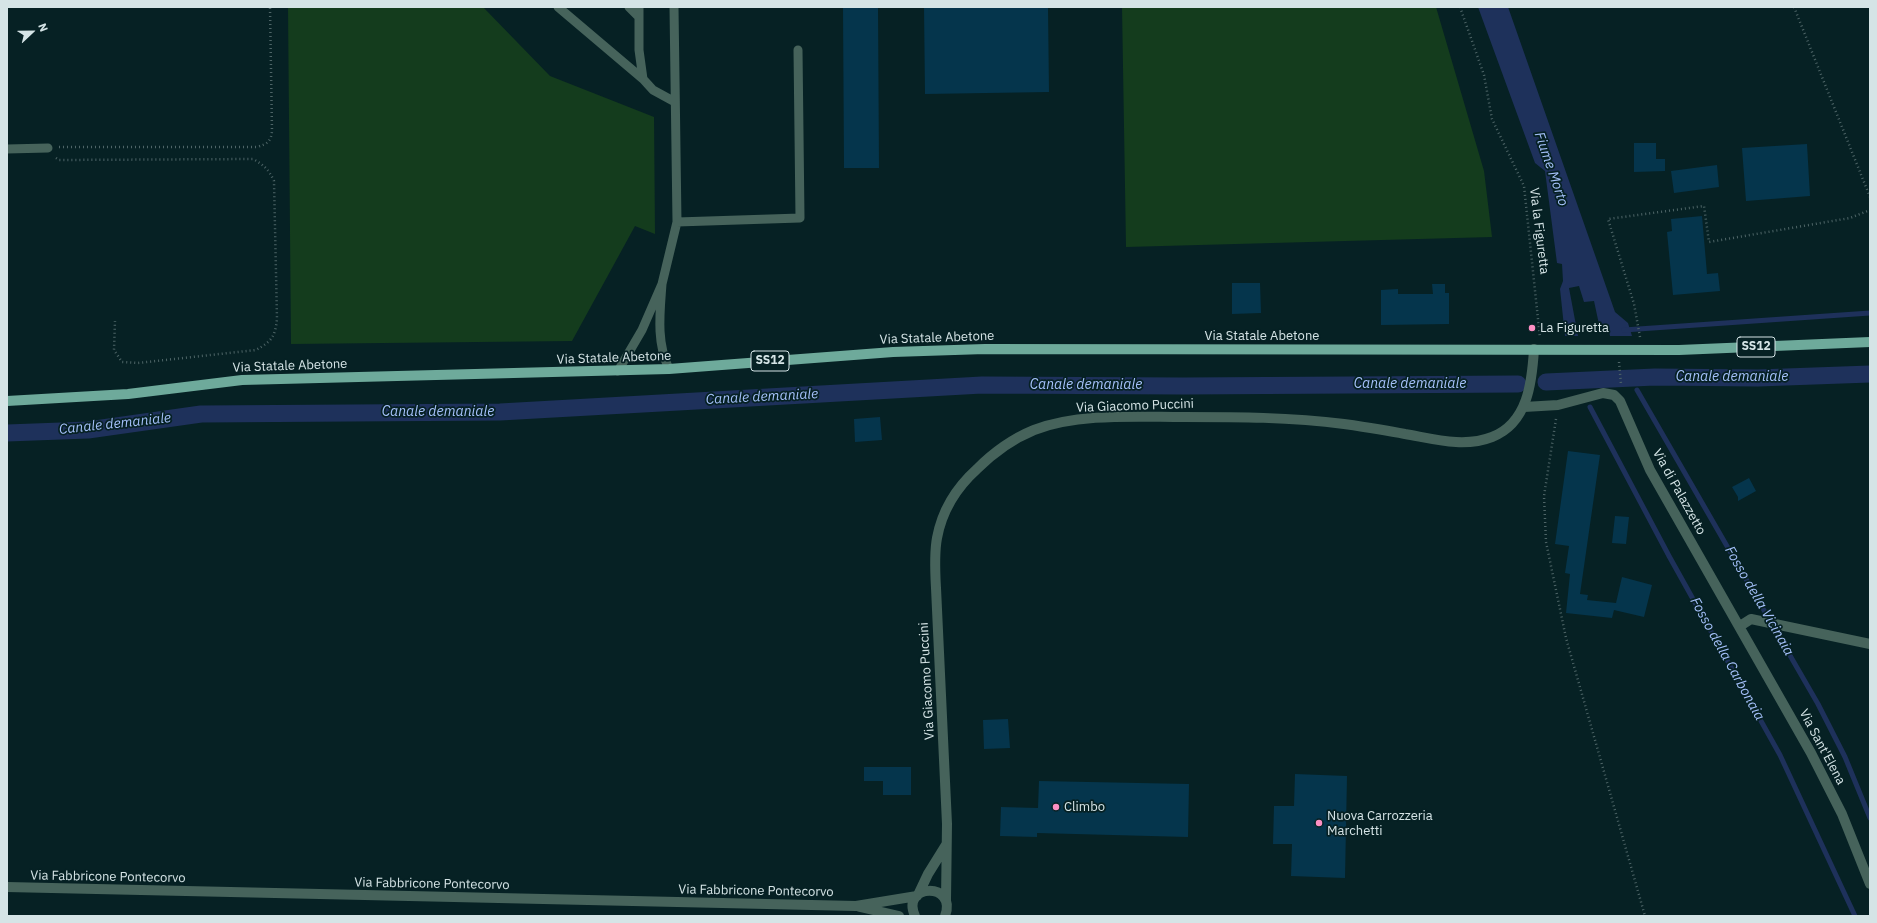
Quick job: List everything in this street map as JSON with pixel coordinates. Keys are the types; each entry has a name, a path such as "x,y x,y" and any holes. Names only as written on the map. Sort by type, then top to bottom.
{"main road":[{"name":"Via Statale Abetone","path":"7,401 128,394 242,380 668,369 885,353 985,349 1536,352 1558,349 1794,346 1870,342"}],"street":[{"name":"Via Giacomo Puccini","path":"945,916 947,911 946,816 936,588 936,540 942,520 959,488 972,474 997,451 1021,436 1046,426 1069,421 1124,417 1256,417 1298,419 1453,442 1474,442 1493,437 1501,433 1514,422 1524,407 1528,397 1536,352"},
{"path":"1524,407 1558,405 1603,393 1614,395 1623,405"},
{"name":"Via di Palazzetto","path":"1623,405 1650,470 1743,625"},
{"path":"1743,625 1751,620 1798,628 1870,644"},
{"name":"Via Sant'Elena","path":"1743,625 1812,753 1842,814 1870,884"},
{"path":"915,916 912,905 928,874 946,845"},
{"name":"Via Fabbricone Pontecorvo","path":"7,887 856,906 899,916"},
{"name":"Via Fabbricone Pontecorvo","path":"856,906 918,894 929,890 943,896 946,900"}],"lane":[{"path":"558,7 643,79 653,90 675,102"},
{"path":"629,7 639,17"},
{"path":"639,7 639,50 643,79"},
{"path":"668,369 662,353 659,323 662,284 677,222 674,7"},
{"path":"677,222 800,218 798,50"},
{"path":"7,149 48,148"},
{"path":"618,371 642,330 662,284"}],"path":[{"path":"48,148 72,146 257,147 266,144 272,139 270,7"},
{"name":"Via la Figuretta","path":"1460,7 1484,75 1492,119 1524,186 1536,352"},
{"path":"1794,7 1870,198"},
{"path":"48,148 59,160 253,159 265,166 270,172 274,181 277,319 276,332 269,343 256,350 138,363 122,362 114,350 115,321"},
{"path":"1641,349 1634,304 1608,218 1704,206 1709,242 1850,218 1870,210"},
{"path":"1618,349 1623,405"},
{"path":"1558,405 1544,496 1546,542 1566,638 1645,916"}],"green space":[{"path":"288,7 483,7 550,76 654,117 655,234 635,226 572,341 291,344"},
{"path":"1122,7 1436,7 1484,171 1492,237 1126,247"}],"water":[{"name":"Fiume Morto","path":"1478,7 1508,7 1615,312 1628,323 1632,336 1610,336 1609,331 1600,329 1594,301 1584,302 1579,286 1569,288 1578,336 1565,336 1560,289 1563,281 1562,264 1557,263 1545,171 1535,163"}],"building":[{"path":"843,7 878,7 879,168 844,168"},
{"path":"924,7 1048,7 1049,92 925,94"},
{"path":"1634,143 1656,143 1656,159 1665,159 1665,171 1634,172"},
{"path":"1807,144 1810,196 1746,201 1742,148"},
{"path":"1717,165 1719,187 1674,193 1671,171"},
{"path":"1702,216 1707,274 1718,273 1720,291 1673,295 1667,232 1672,231 1671,219"},
{"path":"1232,283 1260,283 1261,313 1232,314"},
{"path":"1432,284 1445,284 1445,293 1449,293 1449,324 1381,325 1381,290 1398,289 1398,294 1433,294"},
{"path":"880,417 882,440 855,442 854,419"},
{"path":"1568,451 1600,455 1580,594 1588,595 1587,600 1616,603 1622,577 1652,585 1644,617 1614,610 1612,618 1566,613 1570,574 1565,573 1569,546 1555,544"},
{"path":"1749,478 1756,491 1738,501 1738,497 1732,487"},
{"path":"1615,516 1629,517 1626,544 1612,543"},
{"path":"1008,719 1010,748 984,749 983,720"},
{"path":"864,767 911,767 911,795 883,795 883,781 864,781"},
{"path":"1295,774 1347,776 1345,878 1291,876 1292,844 1273,844 1274,806 1294,806"},
{"path":"1039,781 1189,784 1188,837 1037,833 1037,837 1000,836 1001,807 1038,808"}],"waterway":[{"path":"1624,330 1870,313"},
{"name":"Canale demaniale","path":"1546,382 1655,377 1758,378 1870,374"},
{"name":"Canale demaniale","path":"7,433 88,430 201,414 500,412 982,385 1183,386 1518,384"},
{"name":"Fosso della Vicinaia","path":"1637,390 1818,704 1845,757 1870,818"},
{"name":"Fosso della Carbonaia","path":"1590,407 1669,556 1780,755 1855,916"}],"place":[{"name":"La Figuretta","path":"1532,328"},
{"name":"Climbo","path":"1056,807"},
{"name":"Nuova Carrozzeria Marchetti","path":"1319,823"}]}
